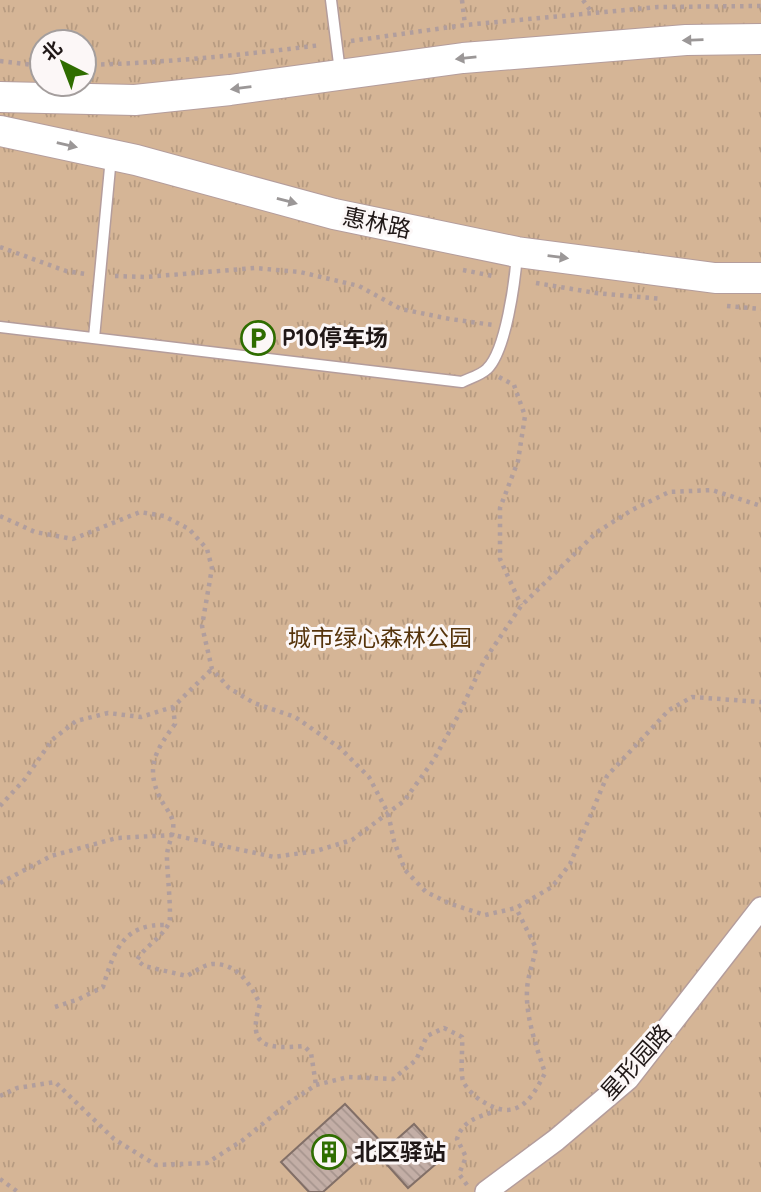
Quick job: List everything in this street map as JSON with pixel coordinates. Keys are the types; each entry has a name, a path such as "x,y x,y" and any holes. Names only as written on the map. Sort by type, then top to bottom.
{"main road":[{"path":"0,97 135,100 463,58 686,40 761,39"},
{"name":"惠林路","path":"0,131 111,155 334,214 517,252 715,278 761,278"}],"street":[{"name":"星形园路","path":"486,1192 556,1140 628,1079 761,908"}],"lane":[{"path":"331,0 340,75"},
{"path":"94,338 111,155"},
{"path":"0,327 463,382 486,369 499,349 515,279 517,252"}],"path":[{"path":"462,0 465,25"},
{"path":"583,0 593,13"},
{"path":"98,65 146,64 236,56 465,25 659,7 761,6"},
{"path":"0,61 28,64"},
{"path":"0,247 66,271 100,276 146,277 255,268 300,272 359,286 401,309 450,320 505,326"},
{"path":"486,369 513,385 525,416 518,461 500,508 500,559 521,606"},
{"path":"0,883 51,856 117,838 173,835 274,857 316,851 352,840 404,801 433,761 484,661 521,606 597,532 632,510 669,492 712,490 761,506"},
{"path":"0,516 34,532 73,539 140,512 164,516 189,529 207,549 212,568 202,626 212,669 229,688 254,703 295,717 340,748 369,777 388,813 404,870 426,892 451,904 485,915 516,908 552,887 570,864 607,776 669,710 692,697 761,702"},
{"path":"0,806 25,779 52,740 76,721 108,713 141,717 173,707 212,669"},
{"path":"173,707 175,724 162,742 153,762 152,781 172,819 173,835 166,854 171,915 168,925 142,951 137,960 144,966 187,976 210,964 232,968 249,982 260,1004 254,1024 260,1039 272,1048 304,1046 311,1053 316,1085"},
{"path":"472,1192 460,1174 466,1157 457,1139 460,1128 470,1120 497,1111 519,1108 535,1093 545,1073 527,1003 528,982 536,948 516,908"},
{"path":"55,1007 103,987 112,958 128,934 148,924 168,925"},
{"path":"0,1096 17,1088 55,1082 114,1139 156,1165 207,1163 243,1140 295,1098 316,1085 348,1077 393,1079 416,1060 427,1037 444,1028 462,1037 463,1082 477,1099 497,1111"},
{"path":"0,1179 18,1192"}],"green space":[{"name":"城市绿心森林公园","path":"0,0 761,0 761,1192 0,1192"}],"building":[{"name":"北区驿站","path":"345,1104 387,1148 414,1124 444,1157 408,1188 372,1148 323,1192 309,1192 281,1162"}],"place":[{"name":"P10停车场","path":"258,338"},
{"name":"北区驿站","path":"329,1152"}]}
